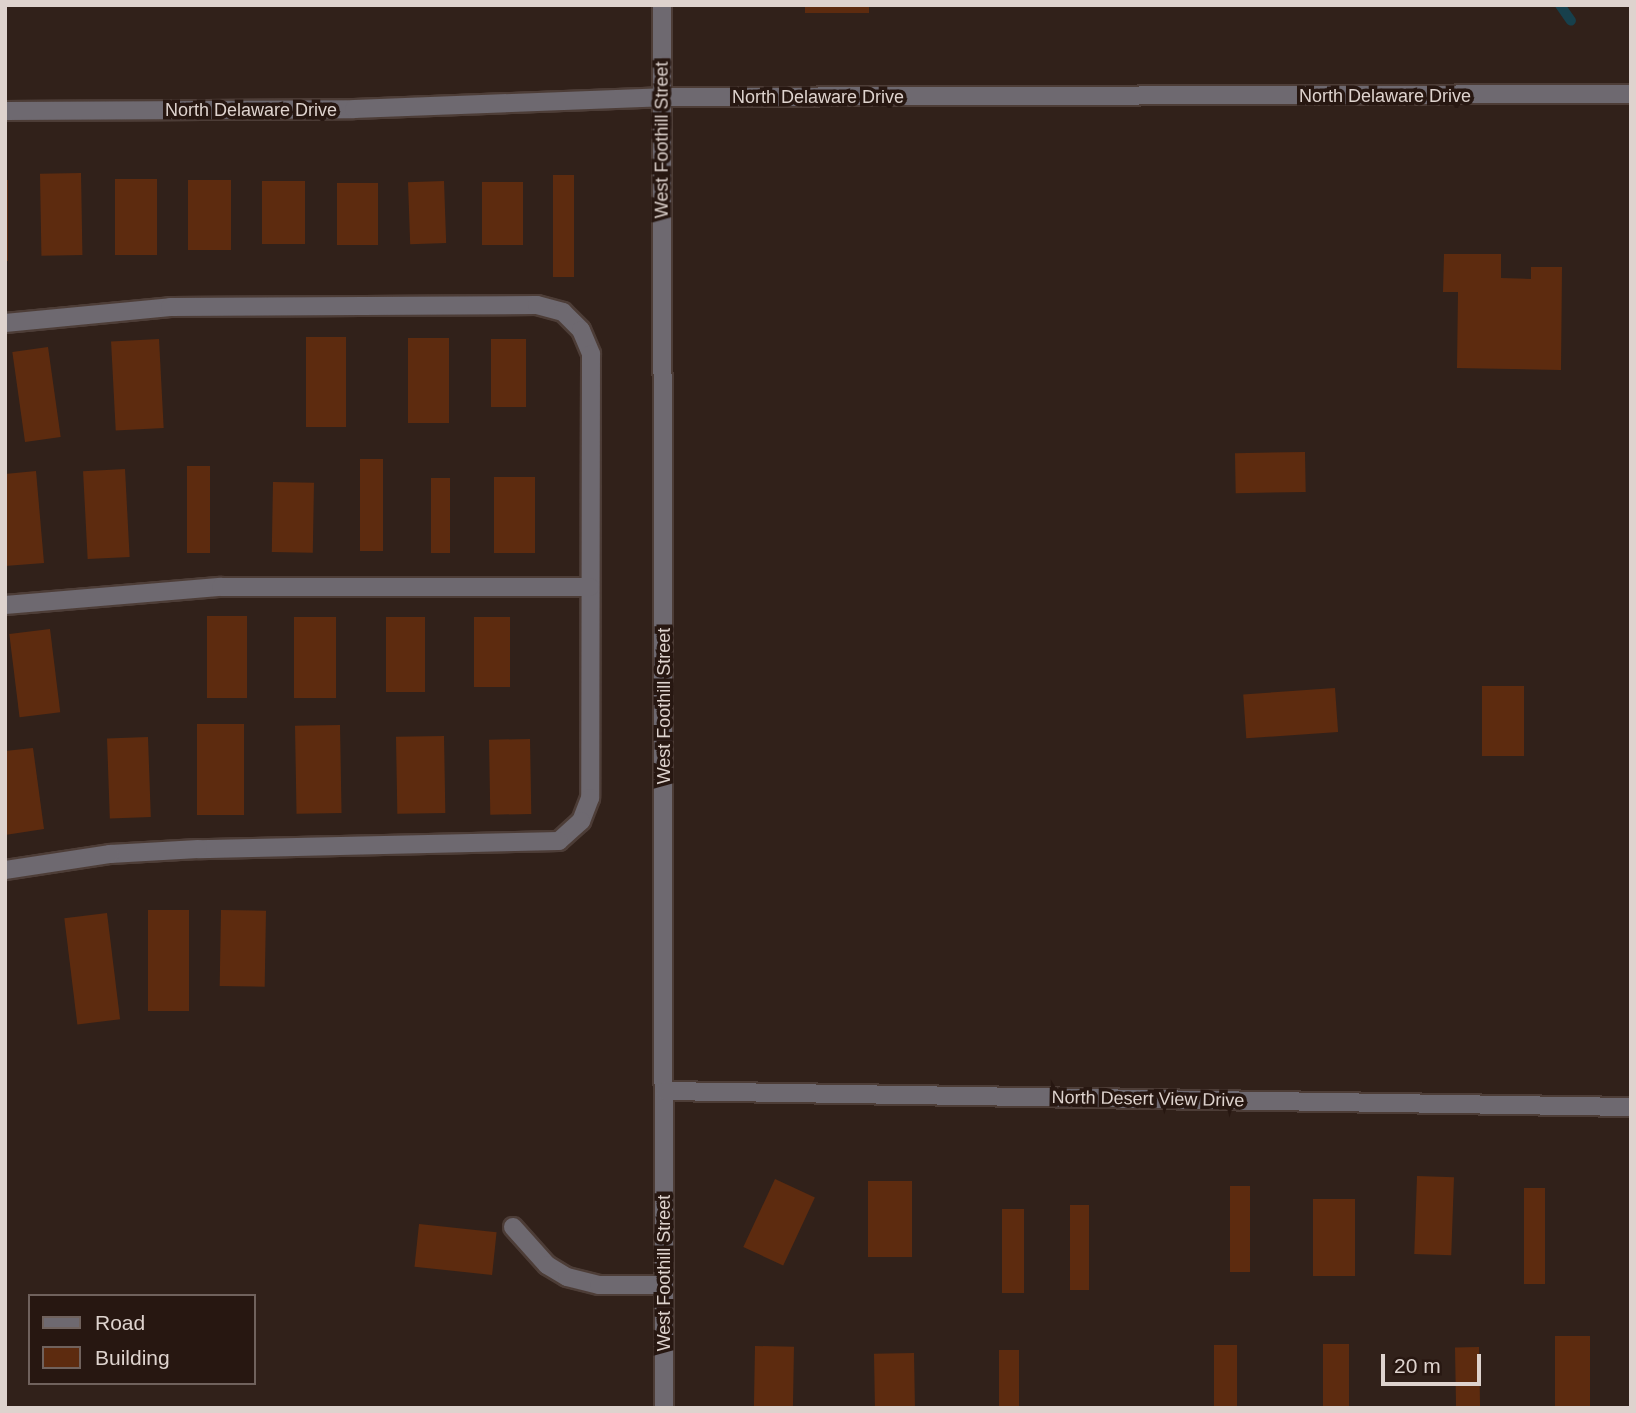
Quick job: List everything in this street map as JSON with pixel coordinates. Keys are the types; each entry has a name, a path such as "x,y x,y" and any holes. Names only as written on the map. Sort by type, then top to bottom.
{"street":[{"name":"West Foothill Street","path":"662,5 664,1408"},
{"name":"North Delaware Drive","path":"5,111 354,109 662,97 1631,94"},
{"path":"5,323 170,307 537,305 563,312 582,330 592,354 590,798 581,821 559,841 160,851 5,870"},
{"path":"5,605 221,587 590,587"},
{"name":"North Desert View Drive","path":"664,1091 1631,1107"},
{"path":"513,1227 547,1265 567,1277 599,1285 664,1285"}],"building":[{"path":"805,5 869,5 869,13 805,13"},
{"path":"81,173 82,255 41,256 40,174"},
{"path":"553,175 574,175 574,277 553,277"},
{"path":"115,179 157,179 157,255 115,255"},
{"path":"5,180 8,180 8,261 5,261"},
{"path":"188,180 231,180 231,250 188,250"},
{"path":"262,181 305,181 305,244 262,244"},
{"path":"444,181 446,243 410,244 408,182"},
{"path":"482,182 523,182 523,245 482,245"},
{"path":"337,183 378,183 378,245 337,245"},
{"path":"1444,254 1501,254 1501,278 1531,279 1531,267 1562,267 1561,370 1457,368 1458,292 1443,292"},
{"path":"306,337 346,337 346,427 306,427"},
{"path":"408,338 449,338 449,423 408,423"},
{"path":"159,339 164,428 116,430 111,342"},
{"path":"491,339 526,339 526,407 491,407"},
{"path":"48,347 61,437 25,442 12,352"},
{"path":"1305,452 1306,492 1236,493 1235,453"},
{"path":"360,459 383,459 383,551 360,551"},
{"path":"187,466 210,466 210,553 187,553"},
{"path":"125,469 130,557 88,559 83,471"},
{"path":"36,471 44,563 5,566 5,474"},
{"path":"494,477 535,477 535,553 494,553"},
{"path":"431,478 450,478 450,553 431,553"},
{"path":"273,482 314,483 313,553 272,552"},
{"path":"207,616 247,616 247,698 207,698"},
{"path":"294,617 336,617 336,698 294,698"},
{"path":"386,617 425,617 425,692 386,692"},
{"path":"474,617 510,617 510,687 474,687"},
{"path":"50,629 60,712 20,717 9,634"},
{"path":"1482,686 1524,686 1524,756 1482,756"},
{"path":"1335,688 1338,732 1246,738 1243,694"},
{"path":"197,724 244,724 244,815 197,815"},
{"path":"340,725 342,813 297,814 295,726"},
{"path":"444,736 445,813 397,814 396,737"},
{"path":"148,737 151,817 110,818 107,738"},
{"path":"530,739 531,814 490,815 489,740"},
{"path":"33,748 44,829 5,835 5,751"},
{"path":"148,910 189,910 189,1011 148,1011"},
{"path":"221,910 266,911 265,987 220,986"},
{"path":"107,913 120,1019 77,1024 64,918"},
{"path":"1417,1176 1454,1177 1451,1255 1414,1254"},
{"path":"775,1179 815,1198 783,1266 743,1247"},
{"path":"868,1181 912,1181 912,1257 868,1257"},
{"path":"1230,1186 1250,1186 1250,1272 1230,1272"},
{"path":"1524,1188 1545,1188 1545,1284 1524,1284"},
{"path":"1313,1199 1355,1199 1355,1276 1313,1276"},
{"path":"1070,1205 1089,1205 1089,1290 1070,1290"},
{"path":"1002,1209 1024,1209 1024,1293 1002,1293"},
{"path":"419,1224 497,1232 492,1275 415,1267"},
{"path":"1555,1336 1590,1336 1590,1408 1555,1408"},
{"path":"1323,1344 1349,1344 1349,1408 1323,1408"},
{"path":"1214,1345 1237,1345 1237,1408 1214,1408"},
{"path":"755,1346 794,1347 793,1408 754,1408"},
{"path":"1455,1347 1479,1347 1480,1408 1456,1408"},
{"path":"999,1350 1019,1350 1019,1408 999,1408"},
{"path":"914,1353 915,1408 875,1408 874,1354"}],"waterway":[{"path":"1560,5 1571,21"}]}
